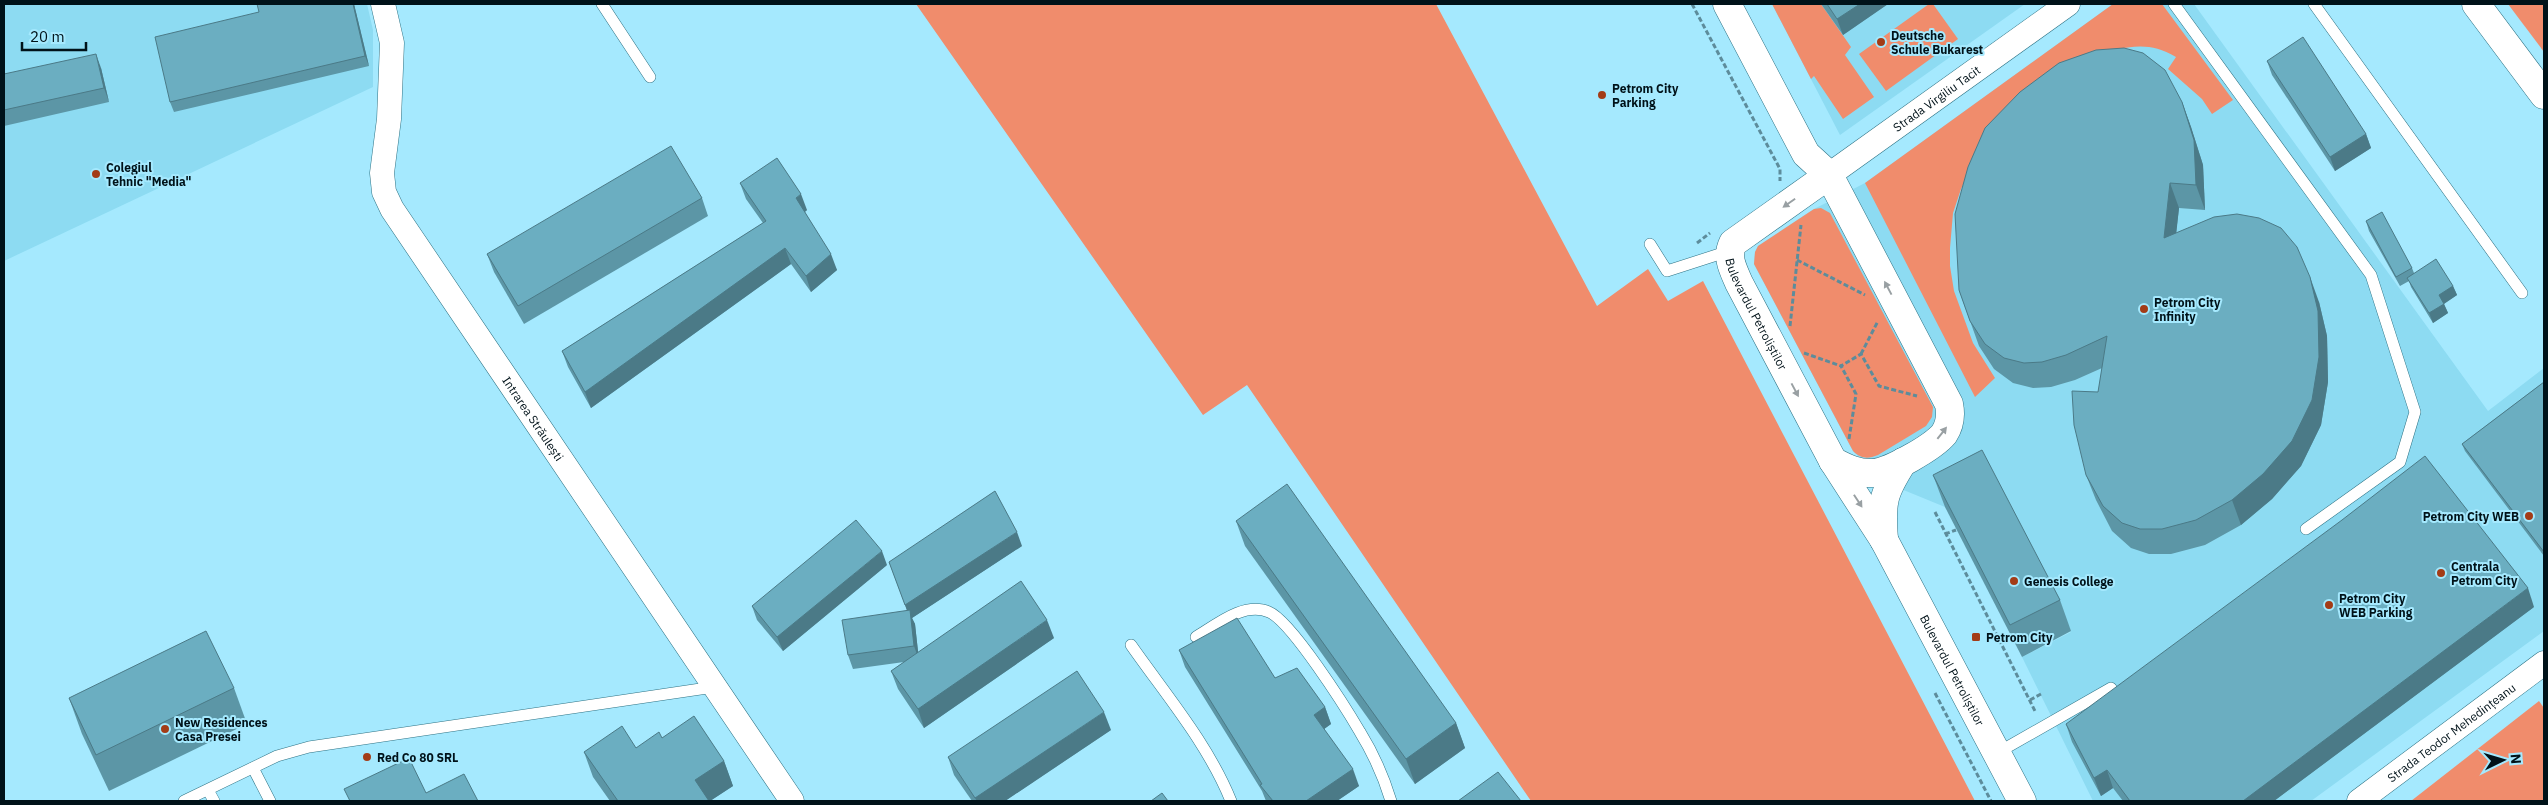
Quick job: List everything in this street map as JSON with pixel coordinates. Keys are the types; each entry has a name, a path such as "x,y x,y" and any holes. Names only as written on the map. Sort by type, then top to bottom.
{"street":[{"name":"Intrarea Străulești","path":"383,4 392,43 390,119 382,173 384,192 392,209 792,801"},
{"name":"Bulevardul Petroliștilor","path":"1727,4 1806,154 1829,175 1949,404 1951,414 1944,434 1903,462 1874,473 1854,471 1841,452 1739,284 1729,251 1733,242 1829,175"},
{"name":"Strada Virgiliu Tacit","path":"1829,175 2068,4"},
{"path":"2476,4 2544,95"},
{"name":"Bulevardul Petroliștilor","path":"1841,452 1884,540 1997,753 2019,800"},
{"name":"Bulevardul Petroliștilor","path":"1884,540 1882,517 1885,491 1903,462"},
{"name":"Strada Teodor Mehedințeanu","path":"2359,801 2544,663"}],"lane":[{"path":"602,4 650,76"},
{"path":"2174,4 2371,275 2415,412 2400,462 2306,529"},
{"path":"2314,4 2522,293"},
{"path":"1650,244 1667,271 1729,251"},
{"path":"1196,638 1233,615 1254,609 1269,612 1291,630 1361,733 1386,783 1391,801"},
{"path":"1131,645 1199,741 1224,783 1231,801"},
{"path":"184,801 277,756 309,747 714,687"},
{"path":"1997,753 2111,688"},
{"path":"253,768 270,801"},
{"path":"208,790 214,801"}],"path":[{"path":"1692,4 1780,169"},
{"path":"1789,332 1801,218"},
{"path":"1797,260 1868,297"},
{"path":"1841,366 1861,354 1882,314"},
{"path":"1800,352 1841,366 1856,394 1841,452"},
{"path":"1861,354 1879,386 1927,398"},
{"path":"1935,512 2036,713"},
{"path":"1946,534 1956,530"},
{"path":"2030,700 2041,694"}],"shaded area":[{"name":"Colegiul Tehnic \"Media\"","path":"4,4 367,4 373,30 373,87 4,261"},
{"path":"916,4 1436,4 1597,306 1648,269 1668,301 1703,281 1975,801 1531,801 1247,385 1203,415"},
{"name":"Deutsche Schule Bukarest","path":"1772,4 2025,4 1840,135"},
{"path":"1772,4 1821,4 1851,47 1845,55 1874,97 1843,119 1814,76 1811,79"},
{"path":"1929,4 1933,4 1958,39 1886,91 1859,54"},
{"name":"Petrom City","path":"2113,4 2194,4 2488,411 2544,368 2544,631 2311,801 2093,801 2022,657 2071,632 1945,507 1884,482 1853,451 1754,264 1755,252 1758,246 1814,209 1865,183"},
{"path":"2113,4 2162,4 2233,100 2212,114 2202,99 2168,69 2176,57 2160,50 2146,47 2113,50 1978,154 1961,189 1953,213 1950,248 1950,266 1954,291 1973,343 1995,378 1975,397 1865,183"},
{"path":"2508,4 2544,4 2544,52"},
{"path":"1821,208 1830,213 1933,407 1932,417 1926,426 1878,455 1871,457 1862,457 1853,451 1754,264 1755,252 1758,246 1814,209"},
{"path":"2539,701 2544,708 2544,801 2411,801"}],"building":[{"path":"257,4 353,4 365,56 170,102 155,37 259,12"},
{"path":"1827,4 1860,4 1837,19"},
{"path":"2303,37 2366,134 2330,157 2267,61"},
{"name":"Petrom City Infinity","path":"2124,48 2143,53 2165,70 2182,102 2194,140 2196,185 2170,183 2164,238 2214,217 2237,214 2259,218 2281,228 2297,247 2310,277 2318,311 2319,357 2312,400 2292,441 2263,474 2232,500 2196,520 2162,529 2140,529 2122,523 2103,506 2086,475 2074,425 2072,391 2098,392 2107,336 2066,355 2042,362 2024,363 2004,358 1985,344 1970,321 1959,290 1955,214 1968,167 1985,128 2020,92 2059,63 2096,50"},
{"path":"96,54 104,88 4,110 4,74"},
{"path":"671,146 702,198 518,306 487,254"},
{"path":"777,158 801,194 796,198 831,254 806,276 785,248 585,392 562,351 766,221 740,183"},
{"path":"2382,212 2412,268 2396,277 2366,221"},
{"path":"2436,259 2453,286 2439,295 2444,304 2429,313 2407,278"},
{"name":"Petrom City WEB","path":"2544,382 2544,552 2462,444"},
{"name":"Genesis College","path":"1982,450 2060,600 2010,625 1933,475"},
{"name":"Petrom City WEB Parking","path":"2425,456 2528,588 2243,801 2130,801 2107,770 2094,778 2066,724 2342,520"},
{"path":"1287,484 1456,723 1406,759 1236,521"},
{"path":"995,491 1017,532 905,605 889,562"},
{"path":"856,520 882,551 777,637 752,606"},
{"path":"1021,581 1047,620 918,709 891,671"},
{"path":"910,610 914,646 848,655 842,620"},
{"path":"1237,618 1275,678 1297,668 1325,707 1314,715 1353,769 1306,801 1273,801 1260,785 1262,784 1179,650"},
{"path":"206,631 234,688 96,755 69,698"},
{"path":"1077,671 1104,712 975,798 948,757"},
{"path":"694,716 724,761 695,780 709,801 618,801 584,752 622,726 636,748 659,732 662,738"},
{"path":"409,758 426,793 464,774 478,801 350,801 344,789"},
{"path":"1498,772 1521,801 1458,801"},
{"path":"1162,793 1168,801 1151,801"}],"place":[{"name":"Deutsche Schule Bukarest","path":"1881,42"},
{"name":"Petrom City Parking","path":"1602,95"},
{"name":"Colegiul Tehnic \"Media\"","path":"96,174"},
{"name":"Petrom City Infinity","path":"2144,309"},
{"name":"Petrom City WEB","path":"2529,516"},
{"name":"Centrala Petrom City","path":"2441,573"},
{"name":"Genesis College","path":"2014,581"},
{"name":"Petrom City WEB Parking","path":"2329,605"},
{"name":"Petrom City","path":"1976,637"},
{"name":"New Residences Casa Presei","path":"165,729"},
{"name":"Red Co 80 SRL","path":"367,757"}]}
